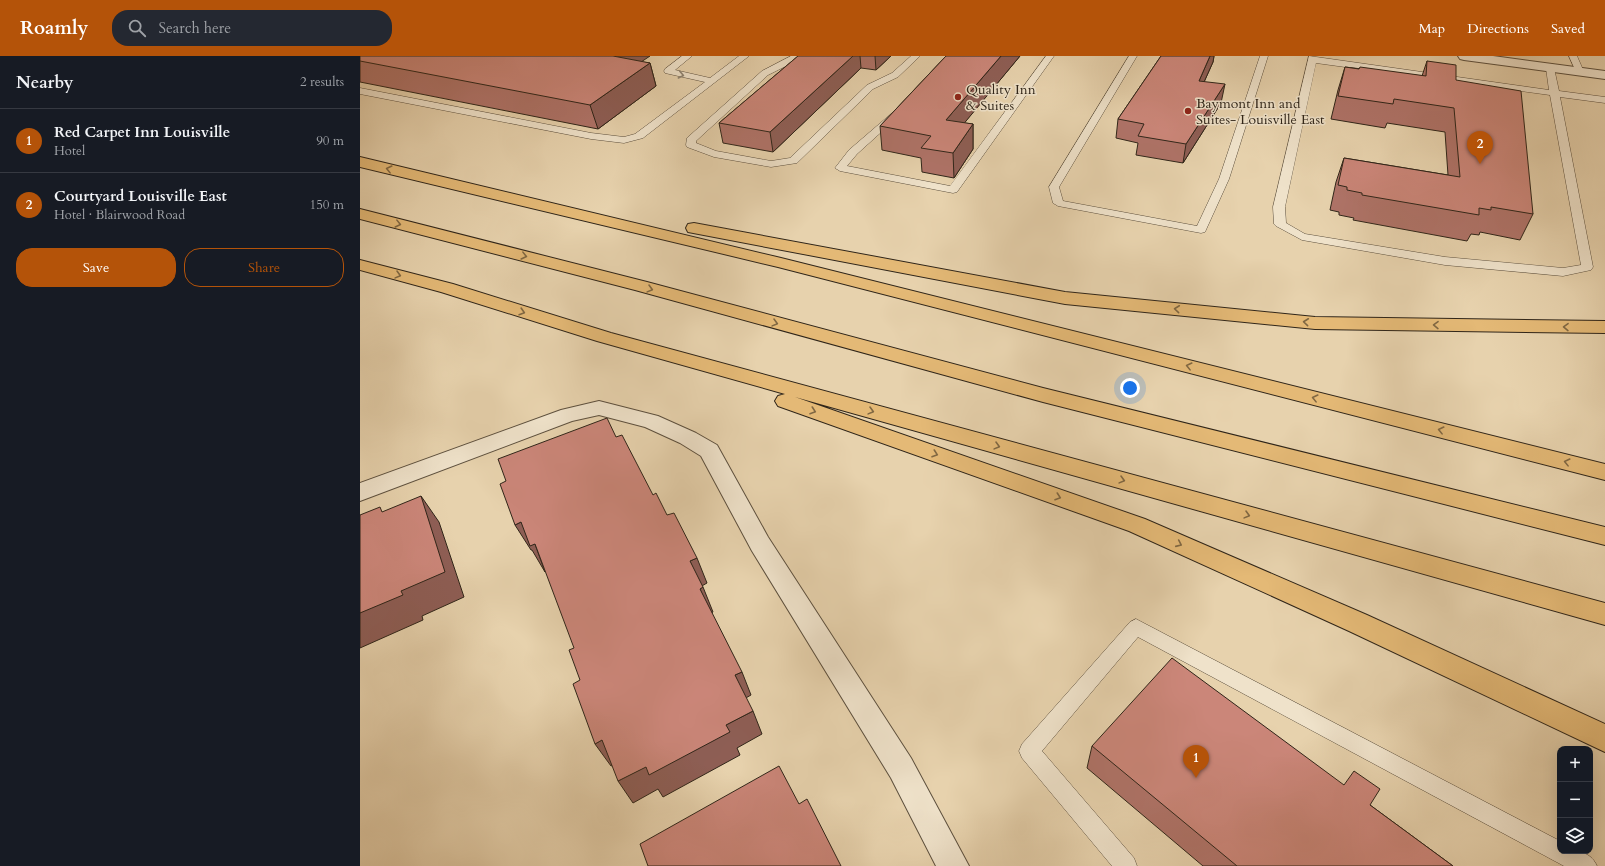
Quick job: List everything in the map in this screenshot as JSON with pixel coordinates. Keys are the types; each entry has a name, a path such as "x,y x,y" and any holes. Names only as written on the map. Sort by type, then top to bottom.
{"highway":[{"path":"360,162 781,263 1605,472"},
{"path":"418,176 1065,298 1315,323 1605,327"},
{"path":"360,214 648,288 1043,395 1605,536"},
{"path":"360,265 447,288 604,337 1605,614"},
{"path":"604,337 1137,525 1365,626 1568,720 1605,739"}],"street":[{"path":"1465,56 1605,75"},
{"path":"360,492 568,415 599,408 651,422 688,438 709,451 760,544 901,768 953,866"}],"lane":[{"path":"688,56 668,71 712,81"},
{"path":"360,91 583,134 624,140 639,136 745,56"},
{"path":"797,56 789,62 773,67 764,73 691,140 691,145 714,154 771,164 793,161 870,87 895,75 916,56"},
{"path":"902,107 886,124 853,152 840,168 953,190 1050,56"},
{"path":"1133,56 1054,187 1058,203 1201,230 1224,179 1264,56"},
{"path":"1573,56 1580,72"},
{"path":"1550,68 1555,93 1586,267 1563,272 1445,261 1302,237 1280,224 1278,207 1312,58 1555,93 1605,100"},
{"path":"1126,866 1029,751 1136,627 1586,866"}],"building":[{"path":"360,56 613,56 650,63 590,105 360,61"},
{"path":"798,56 853,56 770,132 719,123"},
{"path":"946,56 1001,56 946,120 973,124 953,153 921,148 931,136 880,126"},
{"name":"Baymont Inn and Suites- Louisville East","path":"1161,56 1210,56 1199,81 1225,84 1186,144 1138,136 1144,124 1118,119"},
{"path":"1427,61 1456,65 1456,80 1521,91 1533,214 1491,207 1491,210 1479,208 1479,215 1362,195 1362,193 1347,190 1347,187 1338,185 1344,158 1460,177 1454,108 1394,99 1393,104 1338,96 1345,67 1359,69 1360,67 1426,76"},
{"path":"607,418 616,437 622,435 653,495 656,493 667,515 674,513 697,558 690,561 703,587 700,589 742,672 735,675 753,711 726,725 730,732 649,775 646,767 618,781 602,740 595,744 573,684 580,680 569,650 574,648 535,544 530,546 521,522 515,525 500,484 506,481 498,459"},
{"path":"421,496 445,572 401,591 403,595 360,613 360,515 380,507 382,512"},
{"path":"1172,658 1344,785 1354,771 1380,789 1370,805 1453,866 1237,866 1092,746"},
{"path":"779,766 799,804 807,799 841,866 648,866 640,844"}],"place":[{"name":"Quality Inn & Suites","path":"958,97"},
{"name":"Baymont Inn and Suites- Louisville East","path":"1188,111"},
{"name":"Courtyard Louisville East","path":"1480,164"},
{"name":"Red Carpet Inn Louisville","path":"1196,778"}]}
